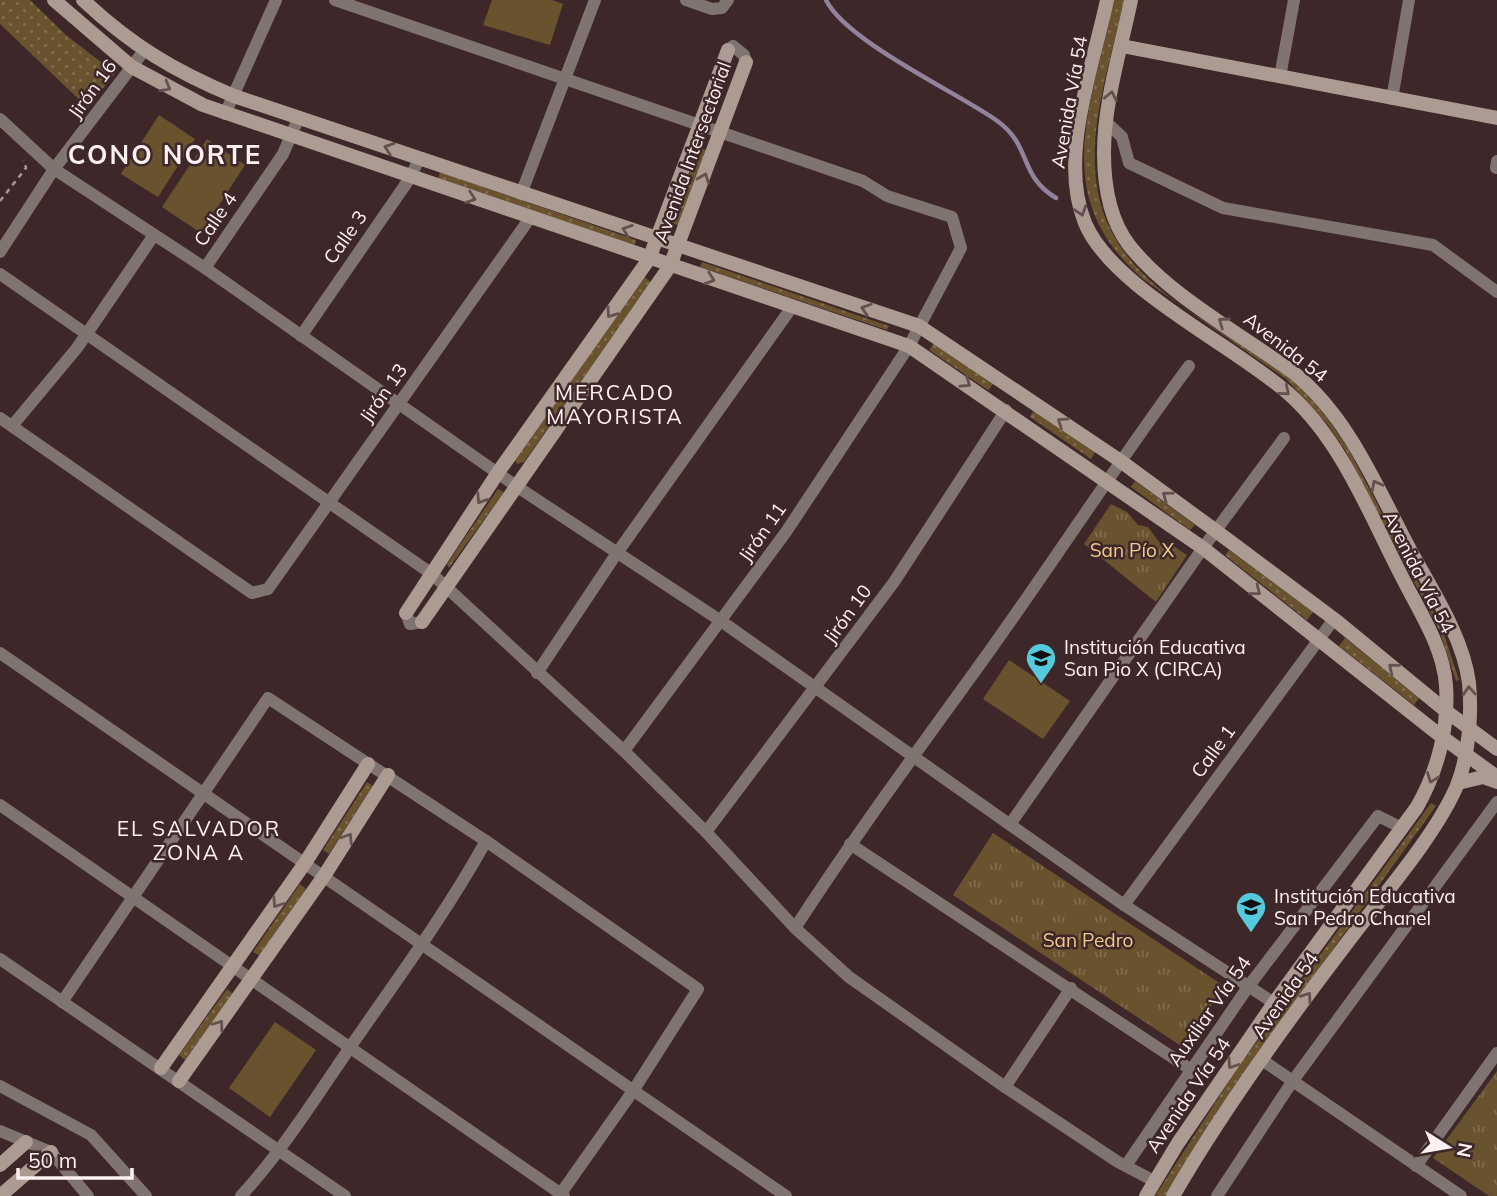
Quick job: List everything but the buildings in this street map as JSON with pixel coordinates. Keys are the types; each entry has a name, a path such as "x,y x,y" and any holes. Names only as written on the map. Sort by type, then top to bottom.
{"street":[{"path":"54,0 132,67 179,94 225,114 909,346 1006,410 1203,548 1497,780"},
{"path":"83,0 143,52 188,77 234,96 919,326 1119,460 1334,619 1497,749"},
{"path":"225,114 276,0"},
{"path":"335,0 722,131"},
{"path":"521,194 595,0"},
{"path":"686,0 712,9 722,8 728,0"},
{"name":"Avenida Vía 54","path":"1107,0 1074,162 1077,196 1086,225 1117,269 1265,375 1310,416 1340,458 1430,632 1443,667 1446,711 1429,786 1402,828 1274,1003 1146,1196"},
{"name":"Avenida 54","path":"1132,0 1106,122 1104,153 1108,192 1117,223 1128,244 1157,275 1311,386 1354,445 1461,653 1468,681 1469,728 1458,783 1416,851 1262,1060 1173,1196"},
{"path":"1280,77 1294,0"},
{"path":"1392,99 1409,0"},
{"name":"Avenida Intersectorial","path":"733,46 744,55 746,62 670,266 449,587 422,622 410,624 406,613 499,471 649,259 728,50 733,46"},
{"path":"1122,46 1497,118"},
{"name":"Jirón 16","path":"0,252 54,169 143,52"},
{"name":"Calle 4","path":"205,268 283,154 299,117"},
{"path":"0,119 54,169 205,268 499,471 516,486 721,621 815,690 914,755 1124,905 1274,1003"},
{"path":"1106,122 1122,137 1129,163 1223,208 1433,245 1497,292"},
{"name":"Jirón 11","path":"624,751 786,532 909,346 961,248 952,217 887,196 863,181 722,131"},
{"name":"Calle 3","path":"301,336 410,178 419,159"},
{"name":"Jirón 13","path":"12,426 252,593 268,589 530,218"},
{"path":"0,418 12,426 87,333 154,235"},
{"path":"0,274 332,502 449,587 537,673 624,751 706,832 795,928 849,977 1005,1087 1118,1162 1127,1164 1154,1181"},
{"path":"537,673 617,552 792,307"},
{"path":"795,928 850,844 992,648 1119,460 1189,366"},
{"path":"1006,410 1019,392"},
{"name":"Jirón 10","path":"706,832 894,582 1006,410"},
{"path":"1011,823 1203,548 1284,438"},
{"name":"Calle 1","path":"1124,905 1334,619"},
{"path":"0,653 786,1196"},
{"path":"0,805 132,897 233,967 252,978 561,1195 698,989 486,841 268,698 204,794 132,897 61,1002"},
{"path":"161,1068 305,863 369,764"},
{"path":"179,1081 324,876 388,775"},
{"path":"1458,783 1483,777 1497,780"},
{"path":"1217,1196 1292,1082 1497,802"},
{"name":"Auxiliar Vía 54","path":"1127,1164 1248,987 1378,816 1402,828"},
{"path":"241,1196 279,1151 422,944 456,894 486,841"},
{"path":"850,844 1190,1069"},
{"path":"0,959 345,1196"},
{"path":"1005,1087 1071,988"},
{"path":"1416,1166 1497,1053"},
{"path":"1262,1060 1461,1196"},
{"path":"0,1086 91,1135 146,1196"},
{"path":"0,1131 51,1152 89,1196"},
{"path":"0,1165 26,1142"},
{"path":"1,1196 51,1152"}],"path":[{"path":"0,201 26,167 25,161 15,152 19,138"}],"green space":[{"path":"0,0 30,0 66,35 115,73 88,108 0,24"},
{"path":"492,0 552,0 563,4 550,45 483,25"},
{"path":"1114,0 1124,0 1100,104 1095,167 1101,206 1116,239 1137,267 1163,291 1286,376 1320,409 1348,448 1442,628 1459,680 1456,681 1439,630 1345,450 1328,425 1286,379 1143,279 1113,248 1095,215 1086,182 1084,148 1088,113"},
{"path":"159,115 195,139 158,197 121,174"},
{"path":"207,139 245,165 201,233 162,207"},
{"path":"699,148 707,150 680,226 672,223"},
{"path":"440,172 636,240 635,245 438,179"},
{"path":"702,262 889,326 887,330 700,267"},
{"path":"644,277 651,282 524,462 517,464 515,460"},
{"path":"934,343 994,383 988,390 929,350"},
{"path":"1034,410 1095,452 1091,459 1030,417"},
{"path":"1135,481 1195,525 1190,530 1131,487"},
{"path":"498,489 504,492 449,568 447,564"},
{"name":"San Pío X","path":"1111,504 1127,512 1138,525 1148,527 1159,542 1172,545 1187,555 1156,602 1084,544"},
{"path":"1229,550 1313,612 1307,620 1225,555"},
{"path":"1345,638 1419,698 1414,705 1339,646"},
{"path":"1009,660 1070,701 1043,739 983,699"},
{"path":"367,782 373,786 329,854 323,850"},
{"path":"1431,803 1436,806 1287,1013 1165,1196 1155,1196 1237,1069"},
{"name":"San Pedro","path":"993,833 1224,986 1184,1048 953,895"},
{"path":"300,884 306,889 260,956 253,952"},
{"path":"227,989 233,994 185,1060 179,1055"},
{"path":"275,1022 316,1050 270,1117 229,1088"},
{"path":"1497,1071 1497,1196 1489,1196 1433,1158"}],"waterway":[{"path":"826,0 837,16 878,49 978,108 1008,130 1016,140 1035,179 1056,198"}],"place":[{"name":"Institución Educativa San Pio X (CIRCA)","path":"1041,685"},
{"name":"Institución Educativa San Pedro Chanel","path":"1251,934"}],"district":[{"name":"CONO NORTE","path":"165,155"},
{"name":"MERCADO MAYORISTA","path":"615,405"},
{"name":"EL SALVADOR ZONA A","path":"199,841"}]}
